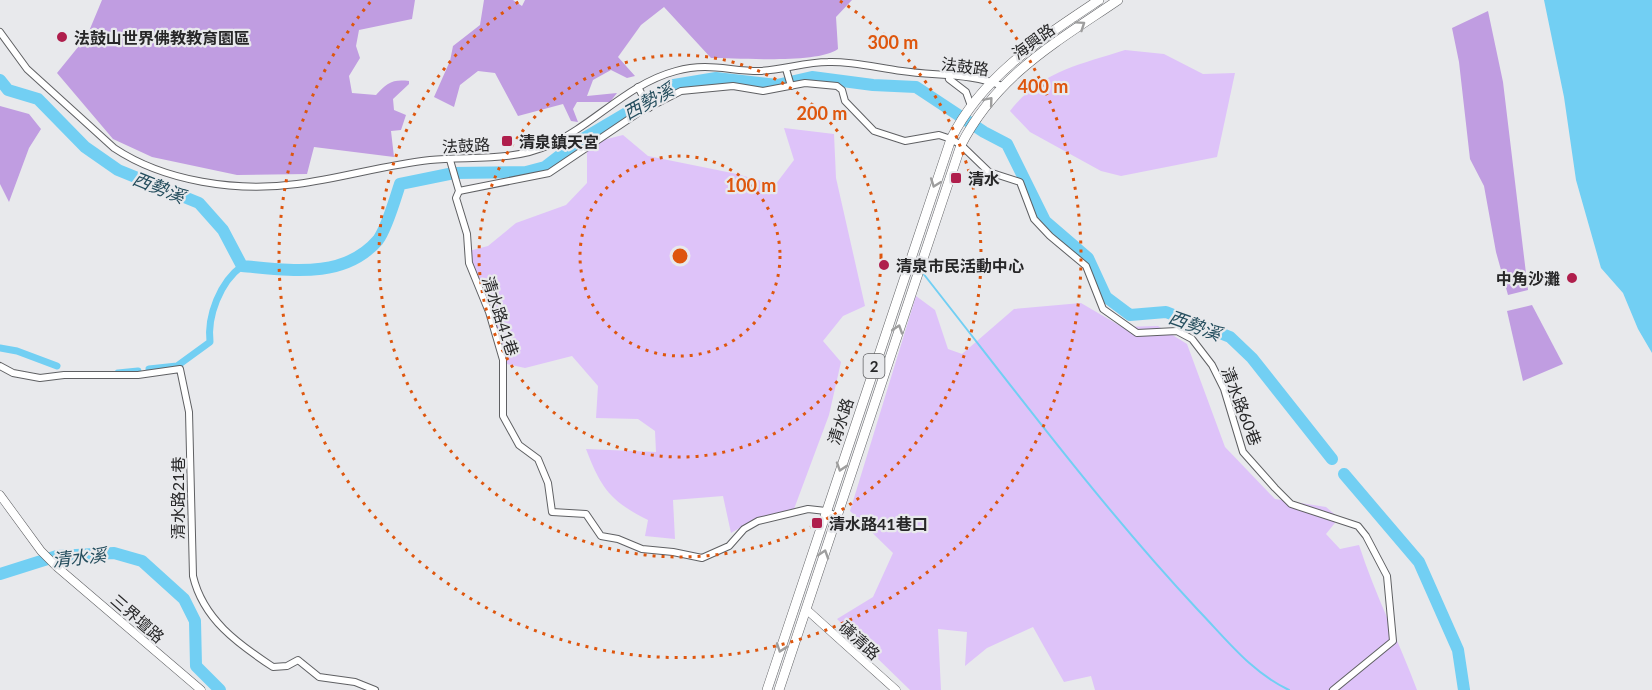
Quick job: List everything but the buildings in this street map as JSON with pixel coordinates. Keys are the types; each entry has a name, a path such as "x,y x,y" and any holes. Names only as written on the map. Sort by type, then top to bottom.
{"main road":[{"name":"海興路","path":"969,109 992,81 1023,53 1099,0"},
{"name":"海興路","path":"966,135 976,117 1002,86 1029,60 1118,0"},
{"name":"清水路","path":"767,690 951,140 969,109"},
{"name":"清水路","path":"779,690 966,135"}],"street":[{"name":"法鼓路","path":"0,32 27,69 114,148 143,166 196,180 242,185 296,184 429,160 510,156 547,146 580,128 639,87 675,71 697,66 757,71 830,62 943,76 989,79 1002,86"},
{"path":"786,69 791,86"},
{"path":"943,76 956,82 966,92 969,109"},
{"path":"459,191 549,173 649,108 681,91 733,86 763,91 805,83 837,86 842,90 845,101 874,131 905,141 939,135 951,140"},
{"path":"639,87 649,108"},
{"name":"清水路60巷","path":"951,140 961,145 989,172 1020,182 1034,219 1050,236 1086,266 1103,309 1137,333 1177,331 1192,339 1212,366 1224,389 1243,452 1282,496 1294,505 1358,526 1366,536 1387,576 1393,640 1333,690"},
{"name":"清水路41巷","path":"450,160 459,191 456,198 467,234 469,263 489,312 503,360 503,416 519,445 538,459 548,483 552,512 586,514 601,536 618,539 642,549 702,558 729,546 744,529 758,521 808,509 826,511 836,516"},
{"name":"清水路21巷","path":"0,366 13,374 40,378 64,375 138,375 180,369 189,412 193,576 196,588 210,612 228,636 273,668 287,666 298,660 319,677 355,682 375,690"},
{"name":"三界壇路","path":"0,495 42,552 57,567 201,690"},
{"path":"795,605 807,610"},
{"name":"磺清路","path":"807,610 896,690"}],"shaded area":[{"path":"102,0 415,0 412,19 359,30 356,46 360,58 349,76 352,93 376,95 390,83 409,81 409,84 393,99 394,110 406,115 401,130 391,131 394,157 314,147 307,174 237,175 152,157 113,139 57,73 87,36"},
{"path":"484,0 513,0 522,6 525,0 852,0 836,17 838,49 814,57 796,58 711,58 664,7 641,25 618,57 635,76 627,78 611,70 593,80 587,96 617,93 610,102 577,102 573,109 578,122 571,121 563,104 518,116 495,73 478,71 460,85 454,107 434,97 450,61 453,46 480,25"},
{"path":"1488,11 1503,82 1528,290 1508,295 1496,252 1484,186 1470,159 1459,62 1452,28"},
{"path":"1125,50 1164,54 1203,74 1235,73 1217,157 1121,176 1101,171 1030,132 1010,111 1022,98 1048,78 1077,65"},
{"path":"0,106 29,114 41,129 29,148 9,202 0,184"},
{"path":"784,128 834,134 836,178 865,306 843,316 823,341 841,362 829,415 794,509 757,518 731,533 723,496 673,500 675,539 645,536 648,520 624,506 608,492 586,449 656,452 655,431 638,419 596,418 598,386 572,356 525,368 507,364 487,292 465,252 488,246 516,223 566,205 587,183 587,144 623,135 648,156 737,174 775,185 794,160"},
{"path":"916,296 935,310 948,349 962,354 1014,309 1081,303 1122,327 1158,326 1187,344 1225,447 1275,499 1326,507 1339,518 1326,534 1340,549 1359,545 1417,690 1095,690 1091,676 1064,682 1033,627 987,648 965,666 967,632 938,629 941,690 910,690 837,619 873,597 893,553 850,511"},
{"path":"1532,305 1563,364 1523,381 1507,311"}],"water":[{"path":"1544,0 1652,0 1652,353 1638,329 1623,293 1601,268 1576,180 1564,97"}],"waterway":[{"name":"西勢溪","path":"0,80 8,90 38,99 85,147 118,170 199,203 223,230 242,266 296,270 332,267 349,262 364,253 381,235 400,184 454,173 526,172 545,167 576,143 674,85 716,78 777,85 812,77 873,85 916,87 984,132 1007,144 1045,221 1088,258 1106,297 1130,315 1166,312 1230,337 1252,358 1332,459"},
{"path":"149,369 177,366 210,342 213,311 221,290 242,266"},
{"path":"922,272 1057,444 1161,570 1251,665 1275,683 1289,690"},
{"path":"0,348 17,351 57,366"},
{"path":"118,373 138,371"},
{"name":"西勢溪","path":"1344,474 1419,562 1458,650 1464,690"},
{"name":"清水溪","path":"0,574 57,556 114,553 142,561 184,599 195,621 196,666 220,690"}],"place":[{"name":"法鼓山世界佛教教育園區","path":"62,37"},
{"name":"清泉鎮天宮","path":"507,141"},
{"name":"清水","path":"956,178"},
{"name":"清泉市民活動中心","path":"884,265"},
{"name":"中角沙灘","path":"1572,278"},
{"name":"清水路41巷口","path":"817,523"}]}
